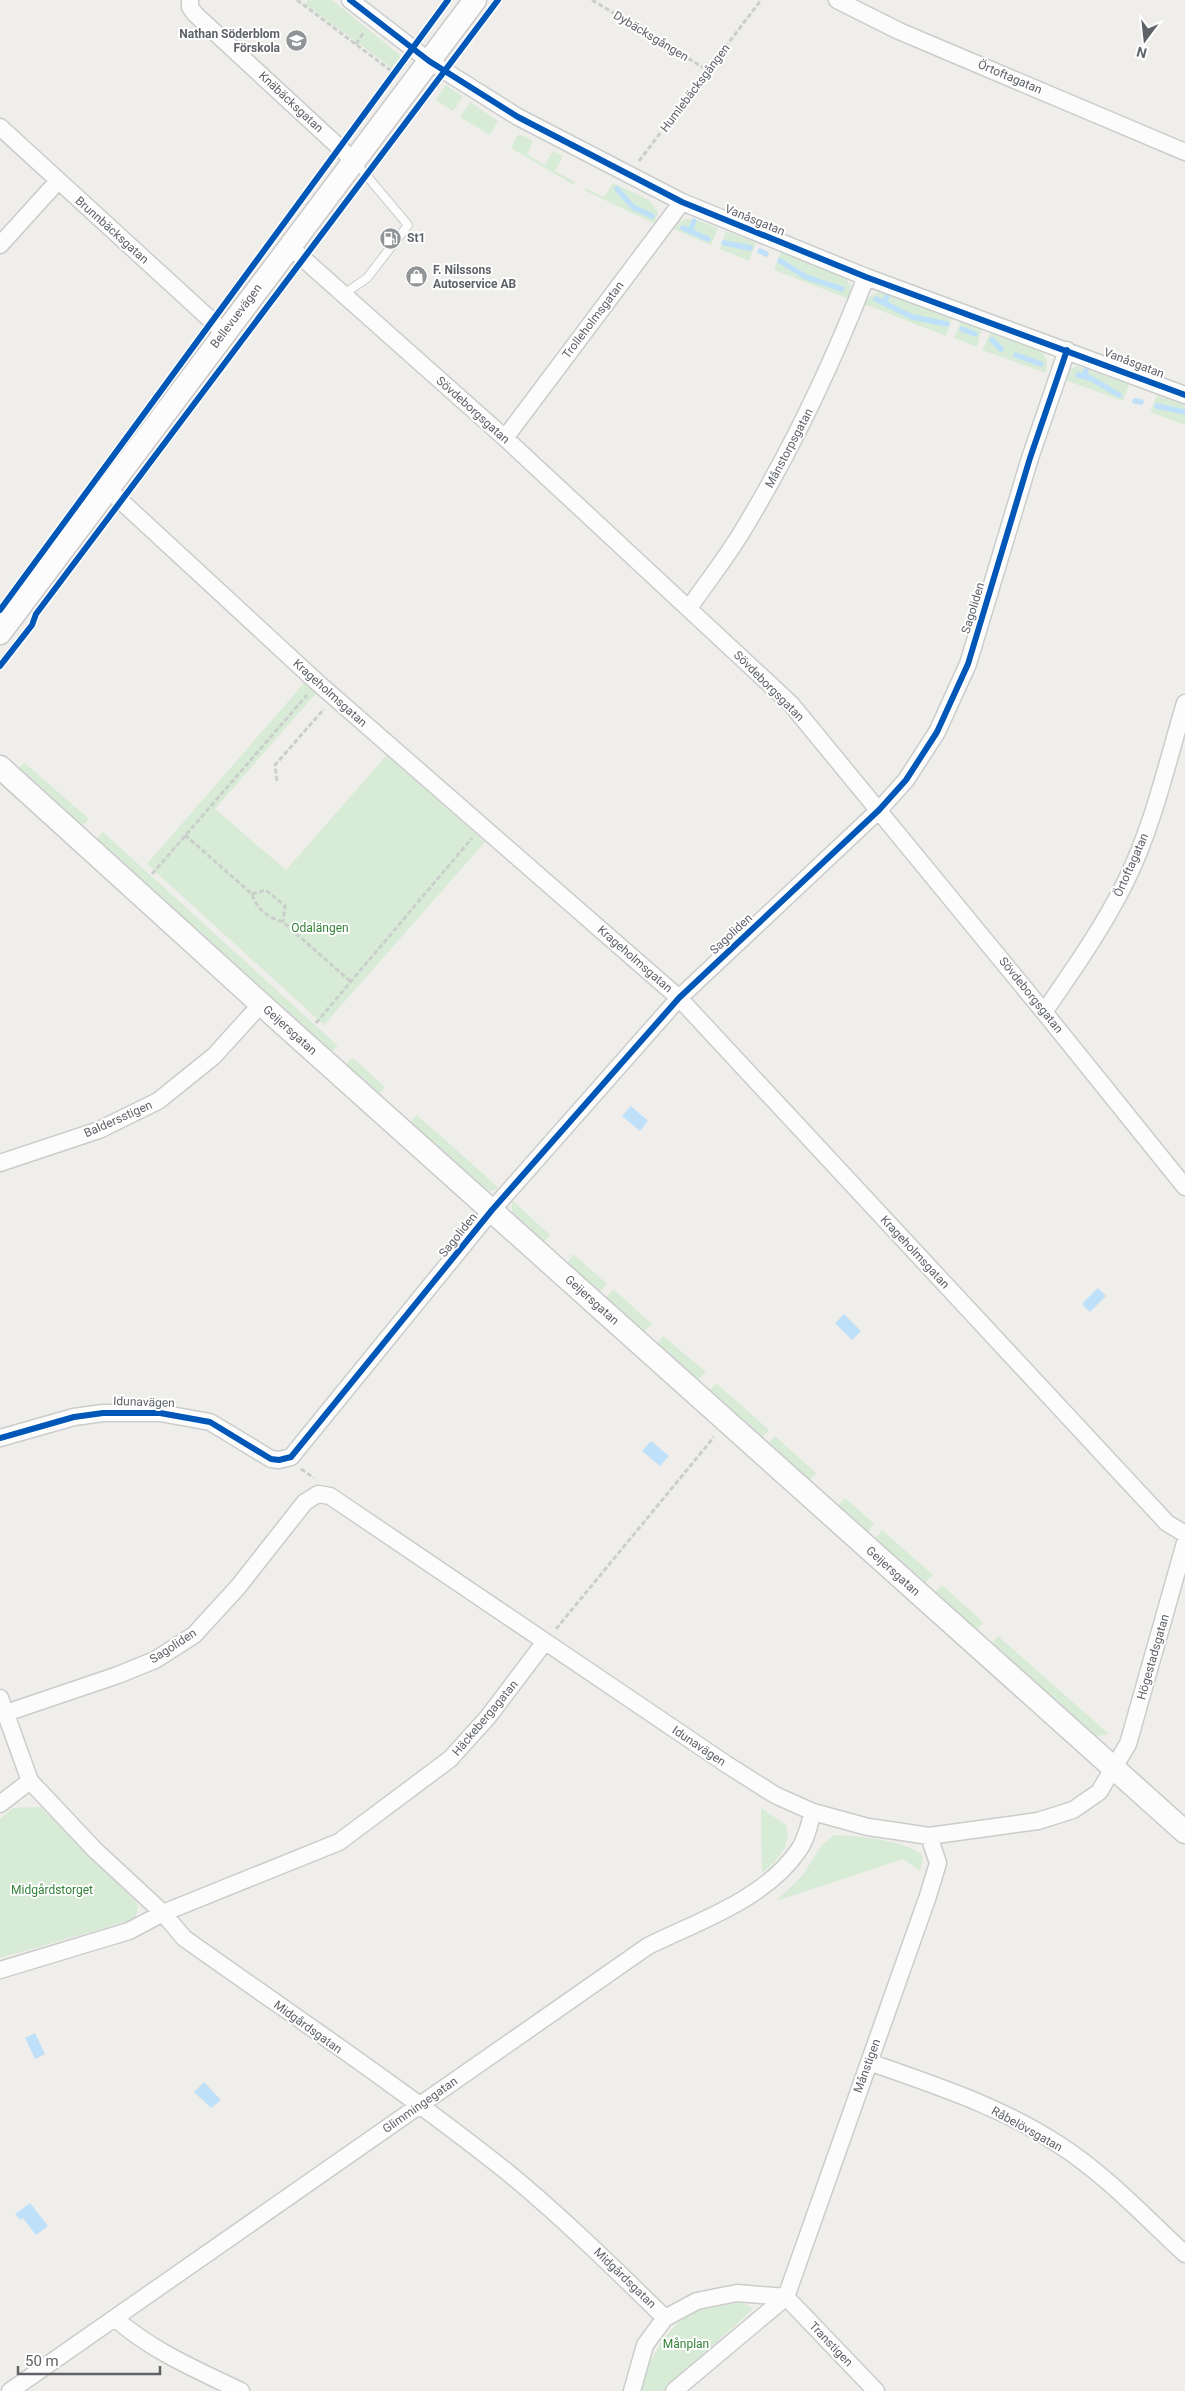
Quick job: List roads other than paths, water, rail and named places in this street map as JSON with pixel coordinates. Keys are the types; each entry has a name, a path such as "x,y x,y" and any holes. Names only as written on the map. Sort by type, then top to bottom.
{"street":[{"name":"Knäbäcksgatan","path":"190,0 190,7 195,14 354,161"},
{"name":"Vanåsgatan","path":"350,0 420,54 518,117 628,176 682,202 866,277 1185,395"},
{"name":"Bellevuevägen","path":"0,633 354,161 397,80 420,54 475,0"},
{"name":"Örtoftagatan","path":"837,0 899,31 1185,152"},
{"name":"Brunnbäcksgatan","path":"0,127 224,332"},
{"path":"0,245 58,181"},
{"name":"Trolleholmsgatan","path":"505,438 682,202"},
{"name":"Sövdeborgsgatan","path":"289,246 505,438 791,704 1185,1187"},
{"name":"Månstorpsgatan","path":"689,608 742,532 786,456 821,387 866,277"},
{"name":"Sagoliden","path":"279,1460 291,1457 492,1210 679,998 879,810 906,780 937,732 968,664 1030,458 1067,350"},
{"name":"Krageholmsgatan","path":"108,489 318,683 679,998 1167,1523 1185,1534"},
{"name":"Örtoftagatan","path":"1044,1012 1097,935 1125,882 1146,832 1185,703"},
{"name":"Geijersgatan","path":"0,767 261,1004 1185,1832"},
{"name":"Baldersstigen","path":"0,1163 99,1130 158,1101 214,1056 261,1004"},
{"name":"Idunavägen","path":"0,1438 74,1417 133,1411 160,1412 210,1422 271,1459 279,1460"},
{"name":"Sagoliden","path":"3,1706 140,1666 155,1660 194,1635 238,1587 305,1502 318,1494"},
{"name":"Idunavägen","path":"318,1494 330,1496 544,1643 726,1764 775,1794 813,1812 868,1827 929,1836 1038,1821 1073,1810 1099,1792 1114,1768"},
{"name":"Högestadsgatan","path":"1114,1768 1128,1744 1185,1543"},
{"name":"Häckebergagatan","path":"163,1913 340,1842 450,1759 488,1717 544,1643"},
{"name":"Midgårdsgatan","path":"3,1706 30,1781 95,1850 163,1913 184,1938 418,2105 506,2172 588,2242 664,2318"},
{"path":"0,1804 30,1781"},
{"name":"Glimmingegatan","path":"10,2391 648,1946 754,1894 779,1875 800,1850 813,1812"},
{"name":"Månstigen","path":"786,2297 938,1862 929,1836"},
{"path":"0,1970 129,1931 163,1913"},
{"name":"Råbelövsgatan","path":"869,2062 950,2090 1012,2118 1058,2144 1105,2179 1185,2254"},
{"path":"632,2391 645,2345 664,2318 696,2300 736,2293 786,2297"},
{"path":"674,2391 786,2297"},
{"name":"Transtigen","path":"786,2297 876,2391"},
{"path":"115,2318 129,2330 159,2349 241,2391"}],"lane":[{"path":"344,294 367,278 408,225 354,161"}],"water":[{"path":"631,1106 648,1121 640,1131 622,1116"},
{"path":"1098,1288 1106,1296 1090,1312 1082,1304"},
{"path":"844,1314 861,1331 852,1340 835,1323"},
{"path":"651,1441 669,1456 660,1466 642,1451"},
{"path":"35,2033 45,2054 35,2059 25,2038"},
{"path":"204,2082 221,2100 211,2108 194,2092"},
{"path":"30,2203 48,2226 36,2235 23,2218 20,2220 15,2214"}],"waterway":[{"path":"617,189 633,207 652,216"},
{"path":"690,231 694,221"},
{"path":"683,228 708,239"},
{"path":"724,243 750,248"},
{"path":"760,251 766,254"},
{"path":"780,261 806,277 842,289"},
{"path":"885,302 888,294"},
{"path":"876,299 912,317 947,324"},
{"path":"962,329 975,334"},
{"path":"992,340 1001,349"},
{"path":"1016,355 1041,364"},
{"path":"1084,376 1087,368"},
{"path":"1078,375 1090,378 1119,395"},
{"path":"1135,401 1141,402"},
{"path":"1157,406 1185,412"}],"place":[{"name":"Nathan Söderblom Förskola","path":"296,41"},
{"name":"St1","path":"391,238"},
{"name":"F. Nilssons Autoservice AB","path":"417,277"}],"park label":[{"name":"Odalängen","path":"320,928"},
{"name":"Midgårdstorget","path":"52,1890"},
{"name":"Månplan","path":"686,2344"}]}
